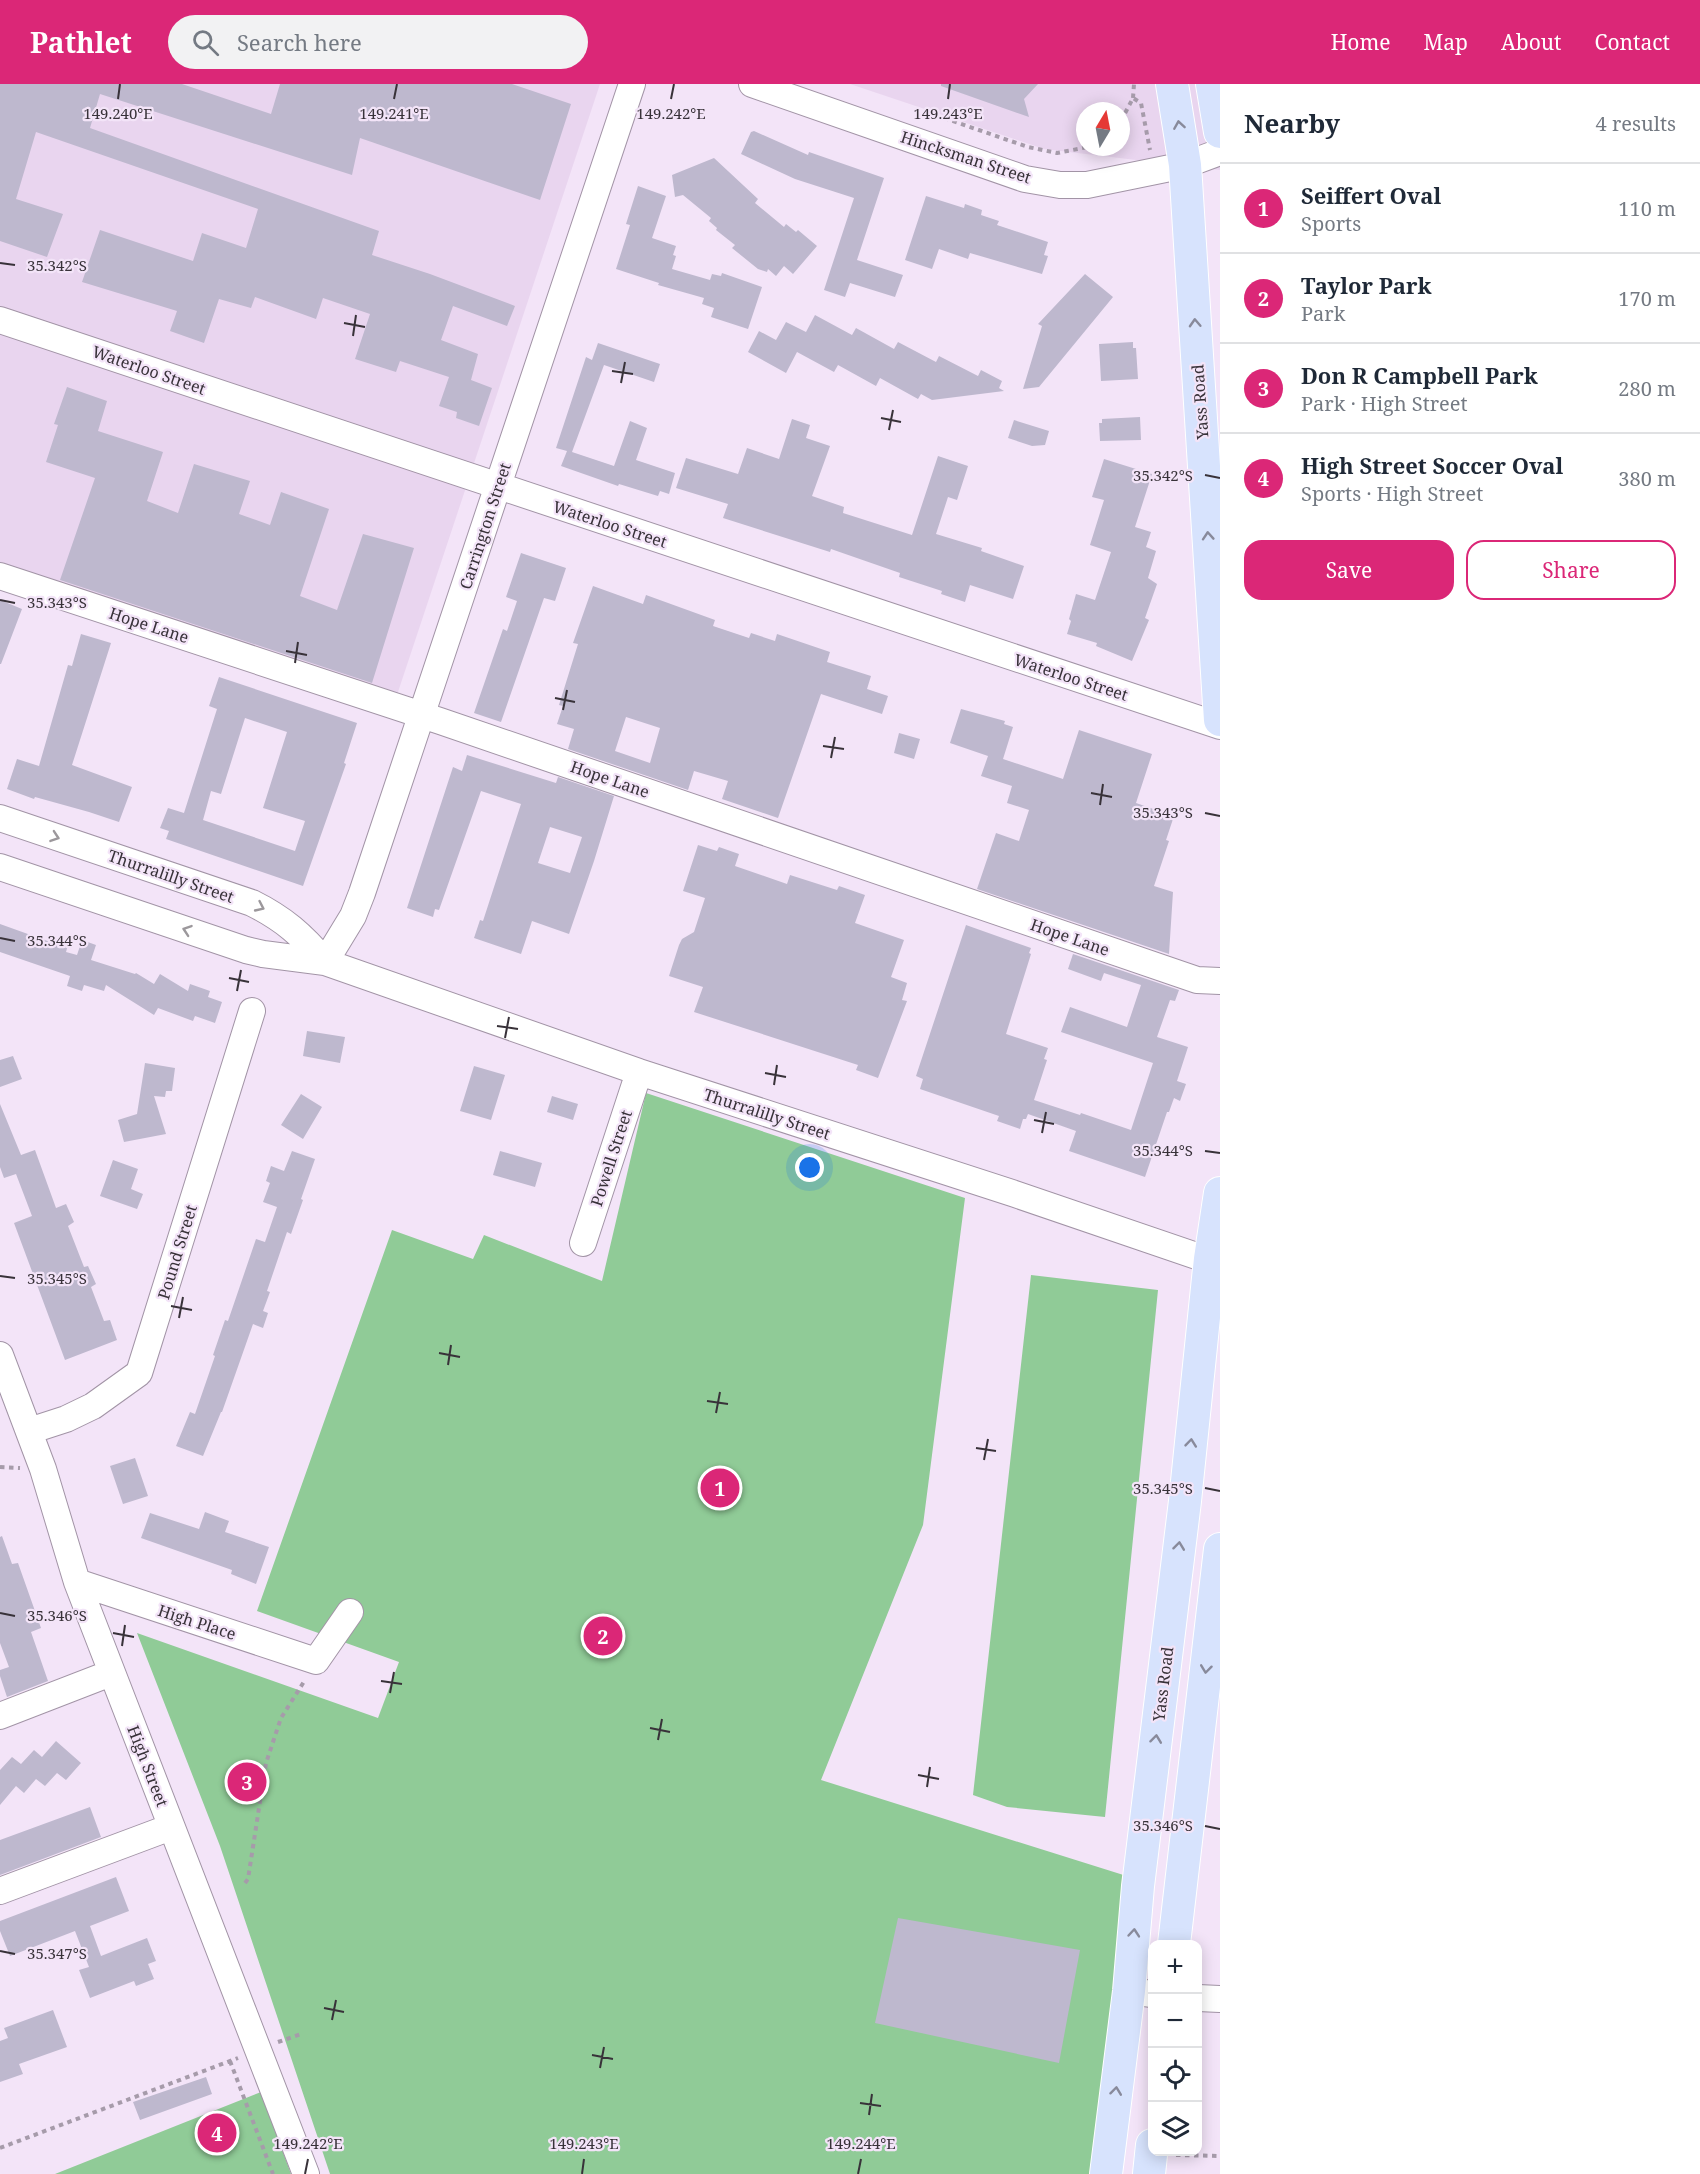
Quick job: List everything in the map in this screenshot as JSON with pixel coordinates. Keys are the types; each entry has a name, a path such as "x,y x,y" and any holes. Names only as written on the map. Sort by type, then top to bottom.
{"main road":[{"name":"Yass Road","path":"1172,84 1185,165 1220,720"},
{"path":"1212,84 1220,132"},
{"name":"Yass Road","path":"1106,2174 1141,1993 1138,1886 1217,1259 1220,1193"},
{"path":"1174,1940 1220,1549"},
{"path":"1138,1886 1180,1891"}],"street":[{"name":"Carrington Street","path":"325,962 353,916 362,893 632,84"},
{"name":"Hincksman Street","path":"752,84 1025,179 1060,185 1087,185 1152,172 1185,165 1220,152"},
{"name":"Waterloo Street","path":"0,320 1220,726"},
{"name":"Hope Lane","path":"0,576 422,715 1197,980 1220,981"},
{"name":"Thurralilly Street","path":"0,818 252,903 295,929 325,962"},
{"name":"Thurralilly Street","path":"0,867 246,950 325,962 639,1072 1217,1259"},
{"name":"Pound Street","path":"29,1431 66,1419 93,1406 139,1373 252,1011"},
{"name":"Powell Street","path":"583,1243 639,1072"},
{"name":"High Street","path":"0,1355 43,1469 77,1582 306,2174"},
{"name":"High Place","path":"77,1582 316,1661"},
{"path":"316,1661 350,1612"},
{"path":"0,1716 111,1673"},
{"path":"0,1891 171,1827"},
{"path":"1202,1998 1220,2000"}],"path":[{"path":"1130,104 1134,84"},
{"path":"1133,98 1141,103 1152,172"},
{"path":"944,118 1028,147 1057,153 1076,149"},
{"path":"245,1883 248,1879 266,1763 281,1718 316,1661"},
{"path":"0,2148 301,2034"},
{"path":"230,2061 273,2174"},
{"path":"1151,2158 1220,2156"}],"shaded area":[{"path":"0,84 600,84 397,695 0,572"},
{"path":"850,84 1220,84 1220,170 1103,156 1130,156 1130,102 1076,102 1076,153 1044,149"}],"green space":[{"path":"646,1093 965,1198 923,1525 821,1780 1133,1878 1100,2174 330,2174 220,1846 137,1633 378,1718 399,1662 257,1611 392,1230 473,1259 484,1235 602,1281"},
{"path":"1031,1275 1158,1290 1105,1817 1007,1807 973,1795"},
{"path":"261,2092 291,2174 55,2174"}],"building":[{"path":"0,84 182,84 271,114 280,84 512,84 571,104 540,200 360,138 352,175 100,94 90,128 379,231 372,255 515,306 507,326 453,306 441,340 478,354 471,380 492,388 479,426 456,418 457,412 439,406 449,377 400,361 396,372 355,359 370,314 323,298 316,319 255,297 251,308 219,299 204,343 170,331 177,311 82,282 100,230 193,261 202,233 246,248 258,209 36,132 16,199 63,214 47,257 0,241"},
{"path":"941,84 1038,84 1024,99 1029,117 941,86"},
{"path":"754,131 808,155 809,152 884,178 857,260 903,275 895,297 850,283 845,297 824,290 854,198 795,179 741,154 751,132"},
{"path":"714,158 758,199 755,203 784,227 786,224 796,232 798,230 817,246 793,274 784,266 776,276 768,269 767,272 758,269 732,248 735,245 716,230 717,228 709,221 711,218 683,195 675,197 672,175"},
{"path":"638,186 666,196 652,238 676,246 672,269 710,280 712,274 721,276 722,273 762,287 748,329 711,317 714,308 702,304 704,298 658,285 659,283 616,269 630,225 626,224"},
{"path":"926,196 964,208 965,204 982,210 981,215 999,221 997,225 1048,242 1044,255 1048,256 1042,274 970,253 968,259 939,249 932,269 905,260"},
{"path":"1085,274 1113,297 1039,387 1023,389 1042,326 1038,324"},
{"path":"815,315 852,335 856,328 894,349 898,342 936,362 939,356 978,376 981,370 1002,381 999,388 1004,391 932,400 921,394 918,399 880,378 876,386 838,365 834,372 797,352 786,373 748,352 759,331 776,340 786,322 806,332"},
{"path":"1133,342 1133,348 1136,348 1138,379 1101,381 1099,344"},
{"path":"598,343 660,364 654,382 604,365 572,452 614,466 630,421 647,428 636,460 675,473 669,494 660,491 658,496 619,484 618,486 561,466 567,451 556,448 586,357 592,360"},
{"path":"67,387 107,401 98,431 163,452 147,501 178,513 194,464 250,481 239,514 270,525 281,492 329,509 300,596 337,610 363,534 414,548 372,683 60,580 95,478 46,462 58,425 54,424"},
{"path":"1140,417 1141,440 1100,441 1099,423 1102,423 1102,419"},
{"path":"792,419 810,425 806,438 830,446 812,496 844,507 843,513 912,535 938,456 968,466 957,500 948,497 936,534 982,548 981,551 1024,566 1013,599 970,585 965,602 941,594 942,591 899,577 900,573 831,549 830,552 723,518 728,504 676,488 686,458 738,474 747,448 779,459"},
{"path":"1014,420 1049,431 1045,445 1032,446 1008,438"},
{"path":"1104,459 1152,474 1135,527 1151,532 1146,547 1156,551 1148,578 1157,584 1145,618 1149,620 1132,661 1096,646 1097,643 1067,634 1076,594 1095,600 1111,552 1090,545 1104,500 1092,497"},
{"path":"521,553 566,568 555,601 544,598 501,722 474,713 503,629 507,631 517,601 506,597"},
{"path":"593,586 643,604 646,595 715,620 713,626 749,638 751,633 775,641 777,634 830,652 827,662 871,676 867,689 888,696 882,714 821,694 778,818 722,799 728,781 694,771 688,790 568,749 574,729 557,724 563,706 559,705 578,644 573,643","holes":["626,717 660,728 650,763 615,751"]},
{"path":"0,600 22,609 1,664 0,664"},
{"path":"81,634 111,643 72,765 132,787 119,822 35,797 34,799 7,789 17,759 39,766 68,665 72,666"},
{"path":"219,677 357,723 344,763 346,764 303,886 166,839 169,831 160,828 168,808 184,813 217,709 209,706","holes":["245,718 287,732 263,808 305,821 295,851 203,820 211,791 221,794"]},
{"path":"961,709 1005,721 1004,724 1013,727 1003,759 1063,779 1079,730 1152,754 1136,803 1174,816 1166,840 1169,841 1154,886 1173,892 1169,954 977,889 996,833 1019,841 1029,810 1007,803 1012,786 981,776 988,756 950,743"},
{"path":"899,733 920,739 914,759 894,753"},
{"path":"467,755 556,783 558,777 614,796 569,934 532,921 521,954 474,938 480,920 483,921 521,804 481,791 439,910 435,909 433,917 407,908 453,767 462,771","holes":["550,827 582,837 570,873 538,863"]},
{"path":"698,845 717,851 719,847 739,854 735,866 787,884 790,875 837,890 839,886 865,895 855,923 904,940 891,977 907,983 902,1000 907,1001 878,1078 856,1070 858,1065 694,1012 703,987 669,976 682,939 694,932 705,898 683,891"},
{"path":"0,924 53,943 54,940 68,945 66,952 77,955 82,940 96,945 91,960 136,973 154,984 160,974 188,991 190,984 210,991 208,997 222,1002 215,1023 195,1016 193,1021 158,1008 154,1015 106,985 104,991 84,985 82,991 67,986 70,976 0,952"},
{"path":"966,925 1031,948 1006,1034 1048,1048 1044,1059 1047,1060 1034,1100 1080,1115 1081,1113 1131,1130 1153,1063 1061,1032 1070,1007 1127,1027 1141,985 1104,973 1101,981 1068,969 1073,954 1179,990 1175,1001 1170,1000 1157,1037 1188,1047 1177,1081 1186,1084 1180,1101 1174,1098 1167,1112 1145,1177 1069,1151 1076,1131 1028,1114 1026,1119 1023,1119 1020,1129 997,1121 999,1116 920,1089 923,1079 916,1076"},
{"path":"307,1031 345,1037 340,1063 303,1056"},
{"path":"13,1056 22,1079 0,1087 0,1060"},
{"path":"145,1063 175,1068 172,1091 166,1091 165,1097 154,1096 166,1134 124,1142 118,1120 137,1114"},
{"path":"474,1066 505,1075 491,1120 460,1111"},
{"path":"301,1094 322,1107 303,1139 281,1125"},
{"path":"552,1096 578,1104 573,1120 547,1112"},
{"path":"0,1104 21,1155 35,1150 56,1208 66,1204 74,1222 68,1226 84,1267 88,1266 96,1284 91,1287 104,1321 110,1320 117,1340 65,1360 14,1223 32,1216 16,1174 4,1178 0,1167"},
{"path":"292,1151 315,1159 291,1234 287,1232 267,1291 270,1292 263,1311 268,1313 263,1328 253,1324 222,1412 203,1456 176,1446 190,1412 195,1414 225,1320 228,1321 256,1239 265,1242 277,1207 263,1202 270,1183 266,1181 271,1166 284,1171"},
{"path":"500,1151 542,1163 535,1187 493,1175"},
{"path":"113,1160 138,1169 131,1189 143,1194 137,1209 100,1196"},
{"path":"135,1458 148,1496 123,1504 110,1466"},
{"path":"205,1512 229,1521 225,1532 269,1547 256,1584 231,1574 232,1570 141,1538 150,1513 199,1529"},
{"path":"2,1536 12,1564 18,1563 41,1628 31,1632 48,1681 7,1697 0,1676 0,1670 9,1667 0,1643 0,1537"},
{"path":"56,1741 81,1763 66,1780 57,1773 45,1786 36,1779 24,1793 16,1786 0,1805 0,1770 12,1757 21,1764 34,1750 42,1757"},
{"path":"90,1807 101,1837 0,1875 0,1840"},
{"path":"116,1877 129,1911 90,1926 101,1956 147,1938 156,1961 148,1964 154,1979 136,1986 134,1981 90,1998 79,1970 89,1967 75,1931 10,1956 0,1931 0,1921"},
{"path":"898,1918 1080,1950 1059,2063 875,2023"},
{"path":"53,2010 67,2047 19,2064 23,2074 0,2082 0,2041 8,2038 4,2028"},
{"path":"206,2077 212,2094 140,2120 133,2102"}],"place":[{"name":"Seiffert Oval","path":"720,1488"},
{"name":"Taylor Park","path":"603,1636"},
{"name":"Don R Campbell Park","path":"247,1782"},
{"name":"High Street Soccer Oval","path":"217,2133"}]}
